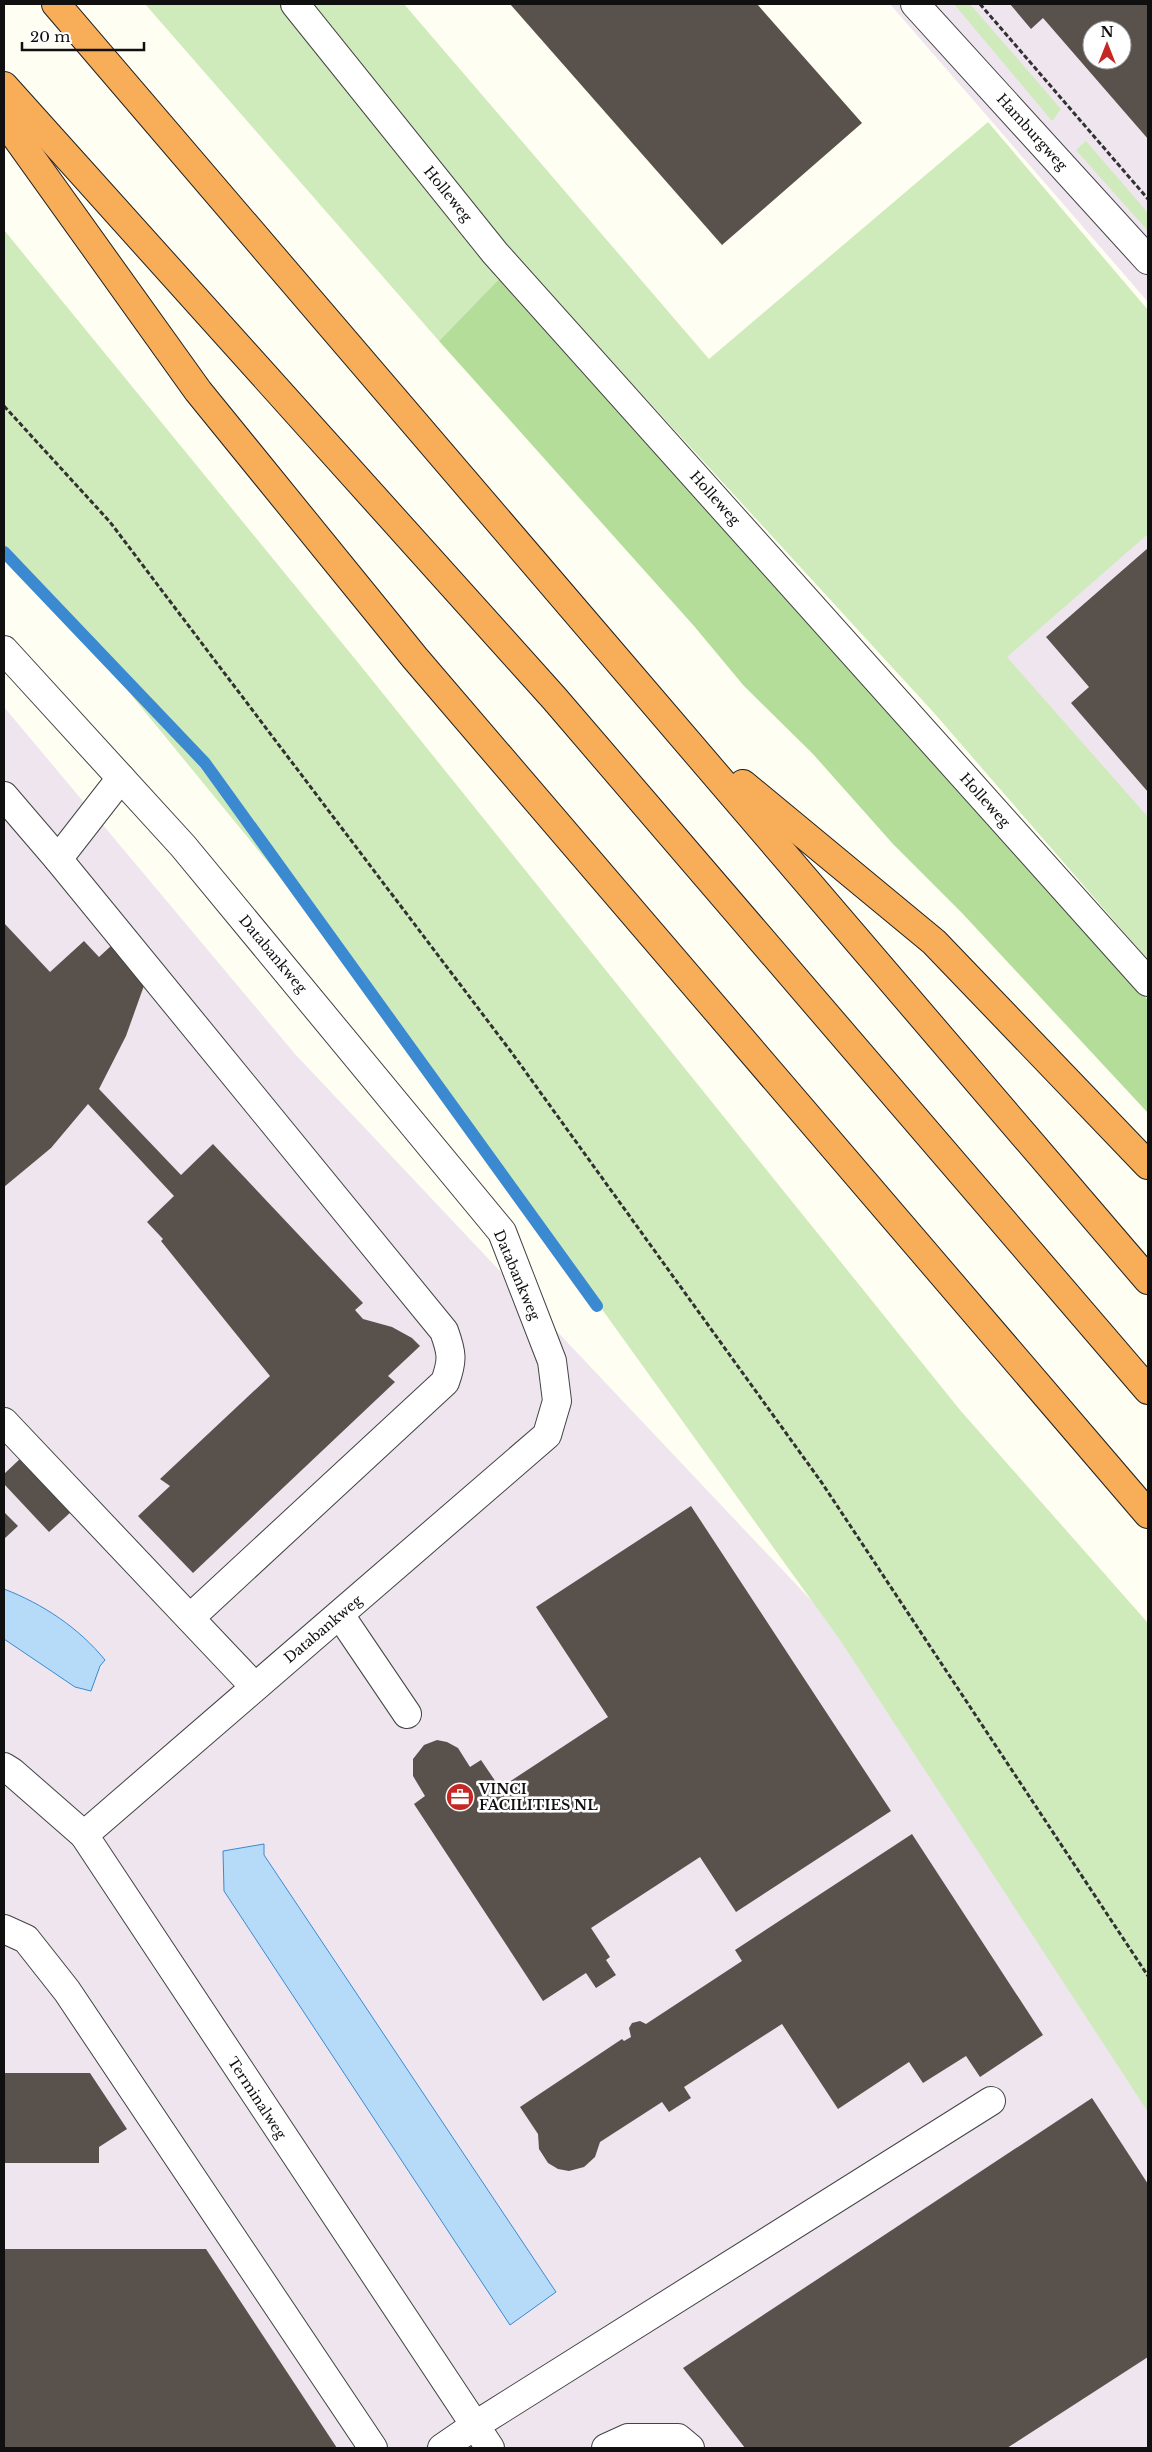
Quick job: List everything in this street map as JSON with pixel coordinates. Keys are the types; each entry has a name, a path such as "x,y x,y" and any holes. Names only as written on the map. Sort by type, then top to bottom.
{"highway":[{"path":"56,4 686,737 1148,1280"},
{"path":"4,86 554,698 1148,1390"},
{"path":"4,120 198,391 415,658 1148,1514"},
{"path":"686,737 934,942 1148,1165"}],"street":[{"name":"Holleweg","path":"295,4 495,253 1148,982"},
{"name":"Hamburgweg","path":"915,4 1148,260"},
{"name":"Databankweg","path":"4,650 183,846 502,1232 552,1361 557,1401 547,1434 340,1615 254,1686 84,1836"},
{"path":"58,859 121,778"},
{"path":"4,796 58,859 444,1331 451,1350 451,1364 445,1382 190,1618"},
{"path":"4,1422 254,1686"},
{"path":"340,1615 407,1714"},
{"name":"Terminalweg","path":"4,1767 84,1836 490,2448"},
{"path":"4,1929 26,1940 67,1991 373,2448"},
{"path":"442,2448 991,2101"},
{"path":"606,2448 628,2438 678,2438 690,2448"}],"path":[{"path":"980,4 1148,199"},
{"path":"4,406 110,522 512,1053 822,1484 1148,1976"}],"shaded area":[{"path":"890,4 1148,4 1148,302"},
{"path":"1148,533 1148,934 935,714"},
{"path":"4,707 295,1054 1148,1957 1148,2448 4,2448"}],"green space":[{"path":"145,4 280,4 501,277 439,341"},
{"path":"311,4 404,4 709,359 988,122 1148,310 1148,534 1007,657 1148,817 1148,960 935,714 505,245"},
{"path":"954,4 970,4 1061,109 1052,121"},
{"path":"1086,141 1148,213 1148,231 1076,150"},
{"path":"4,230 360,665 960,1410 1148,1623 1148,2112 840,1640 370,987 69,619 4,549"},
{"path":"501,277 1148,1000 1148,1113 962,913 893,844 813,754 744,686 694,626 439,341"}],"water":[{"path":"4,1589 33,1602 59,1618 95,1648 105,1660 100,1666 91,1691 75,1687 4,1639"},
{"path":"264,1844 264,1855 556,2292 510,2325 224,1891 223,1851"}],"building":[{"path":"510,4 757,4 862,123 722,245"},
{"path":"1010,4 1148,4 1148,139 1088,70 1132,70 1132,20 1082,20 1082,63 1043,18 1031,29"},
{"path":"1148,548 1148,792 1071,703 1089,687 1046,637"},
{"path":"4,923 50,972 84,941 99,957 112,945 146,980 126,1036 99,1089 181,1175 213,1144 363,1303 355,1310 363,1319 392,1327 412,1338 420,1346 388,1376 395,1382 193,1573 138,1516 170,1486 160,1479 270,1376 161,1241 163,1239 147,1222 174,1196 88,1104 51,1148 4,1187"},
{"path":"22,1457 72,1511 49,1532 4,1484 4,1474"},
{"path":"691,1506 891,1811 736,1912 700,1857 591,1928 610,1957 606,1960 616,1975 596,1988 586,1973 543,2001 414,1804 425,1796 413,1776 413,1759 424,1745 437,1740 447,1742 458,1748 470,1767 481,1760 500,1788 608,1717 536,1607"},
{"path":"5,1513 18,1526 4,1539 4,1515"},
{"path":"912,1834 1043,2035 980,2077 966,2056 923,2083 909,2062 838,2109 782,2024 684,2087 691,2098 669,2112 662,2102 600,2142 595,2157 584,2167 569,2171 558,2169 548,2163 539,2149 538,2134 520,2107 622,2039 624,2041 631,2037 629,2028 632,2023 640,2021 646,2024 742,1961 735,1950"},
{"path":"4,2073 90,2073 127,2129 99,2147 99,2163 4,2163"},
{"path":"1092,2098 1148,2184 1148,2357 1007,2448 745,2448 683,2368"},
{"path":"4,2249 206,2249 337,2448 4,2448"}],"waterway":[{"path":"4,552 205,763 597,1306"}],"place":[{"name":"VINCI FACILITIES NL","path":"460,1797"}]}
